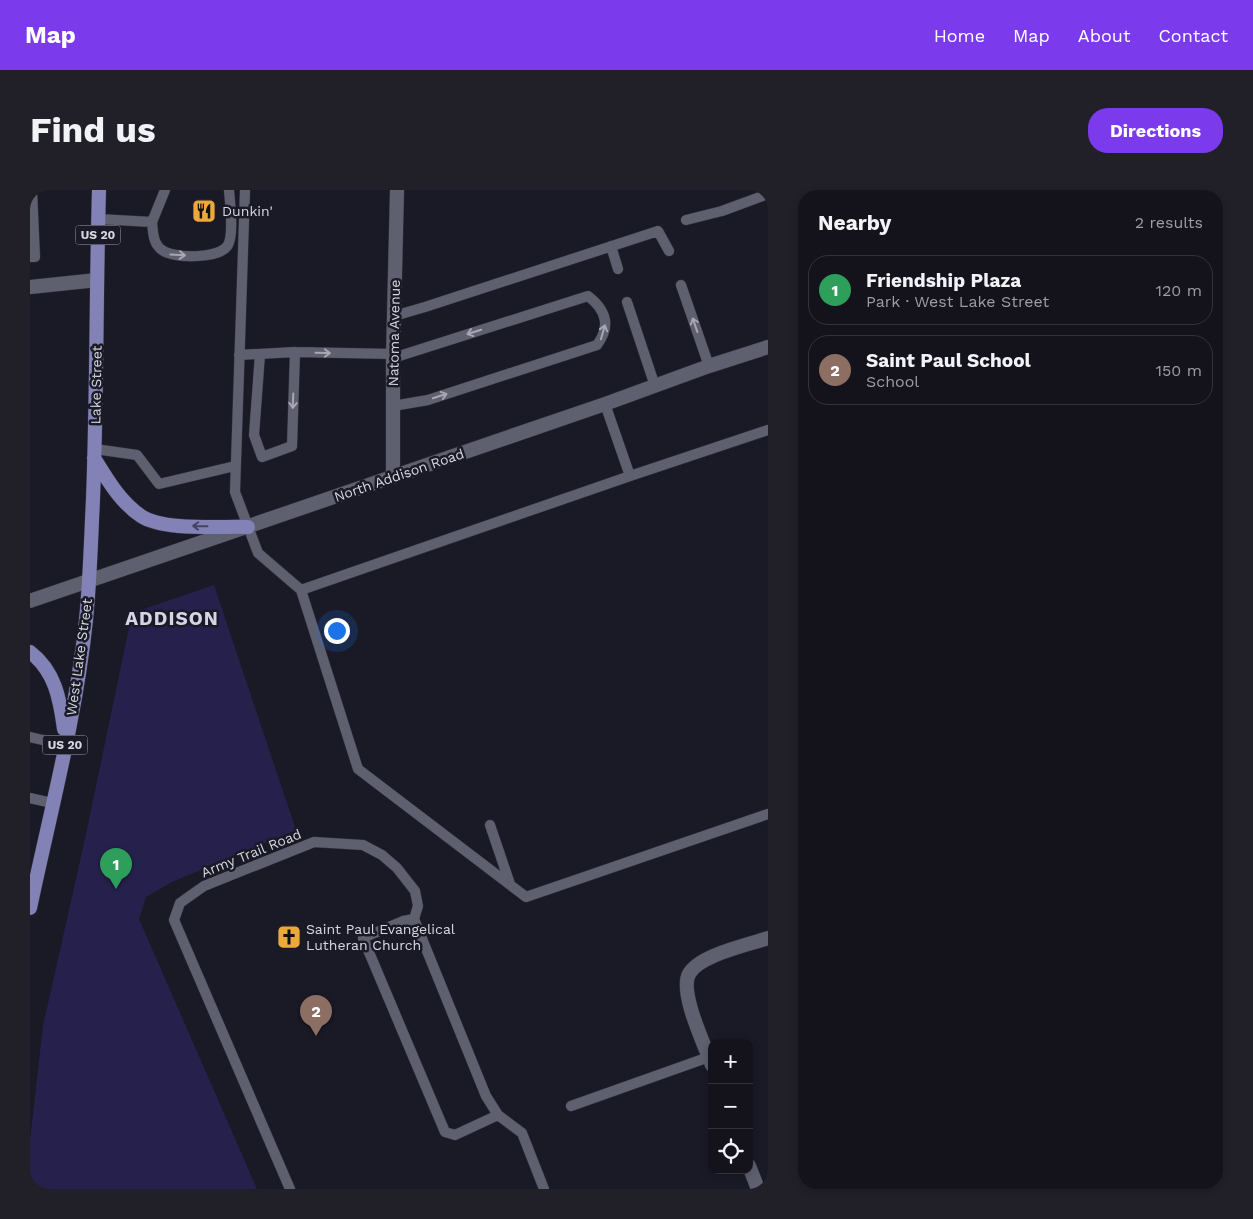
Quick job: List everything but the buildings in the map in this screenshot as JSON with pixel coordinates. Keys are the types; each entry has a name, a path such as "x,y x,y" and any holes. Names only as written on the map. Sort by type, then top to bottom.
{"main road":[{"name":"Lake Street","path":"89,581 95,454 96,280 99,190"},
{"path":"95,454 112,486 128,505 142,517 169,525 248,527"},
{"name":"West Lake Street","path":"30,908 66,743 82,655 89,581"},
{"path":"30,652 46,668 60,698 66,743"}],"street":[{"name":"Natoma Avenue","path":"393,477 393,356 397,190"},
{"path":"30,287 96,280"},
{"name":"North Addison Road","path":"30,601 768,347"},
{"path":"708,1056 688,1001 686,988 688,974 698,964 714,956 768,938"},
{"path":"752,1174 758,1189"}],"lane":[{"path":"30,257 34,257 32,190"},
{"path":"165,190 152,222 154,238 161,250 172,255 214,255 227,246 230,238 229,190"},
{"path":"245,190 234,492 258,553 301,590 358,769 526,897 768,814"},
{"path":"686,220 722,211 768,194"},
{"path":"98,219 152,222"},
{"path":"394,316 658,231 669,251"},
{"path":"611,246 618,269"},
{"path":"681,285 709,366"},
{"path":"239,355 295,352 393,356 588,296 598,304 606,325 604,336 597,345 428,400 393,406"},
{"path":"628,302 655,386"},
{"path":"260,354 254,435 262,457 292,446 295,352"},
{"path":"605,404 630,476"},
{"path":"301,590 768,430"},
{"path":"95,454 137,455 159,484 235,466"},
{"path":"30,737 66,743"},
{"path":"30,798 52,803"},
{"path":"490,825 510,885"},
{"name":"Army Trail Road","path":"290,1189 174,920 180,903 204,886 314,842 363,846 382,855 397,868 415,891 418,906 414,919"},
{"path":"498,1114 455,1134 445,1132 362,938 386,927 414,919 486,1096 498,1114 522,1133 544,1189"},
{"path":"571,1106 708,1062"}],"shaded area":[{"path":"214,585 296,830 172,882 146,897 139,919 257,1189 30,1189 30,1140 43,1026 86,834 132,613"}],"place":[{"name":"Dunkin'","path":"204,211"},
{"name":"Friendship Plaza","path":"116,889"},
{"name":"Saint Paul Evangelical Lutheran Church","path":"289,937"},
{"name":"Saint Paul School","path":"316,1036"}],"district":[{"name":"ADDISON","path":"172,618"}]}
